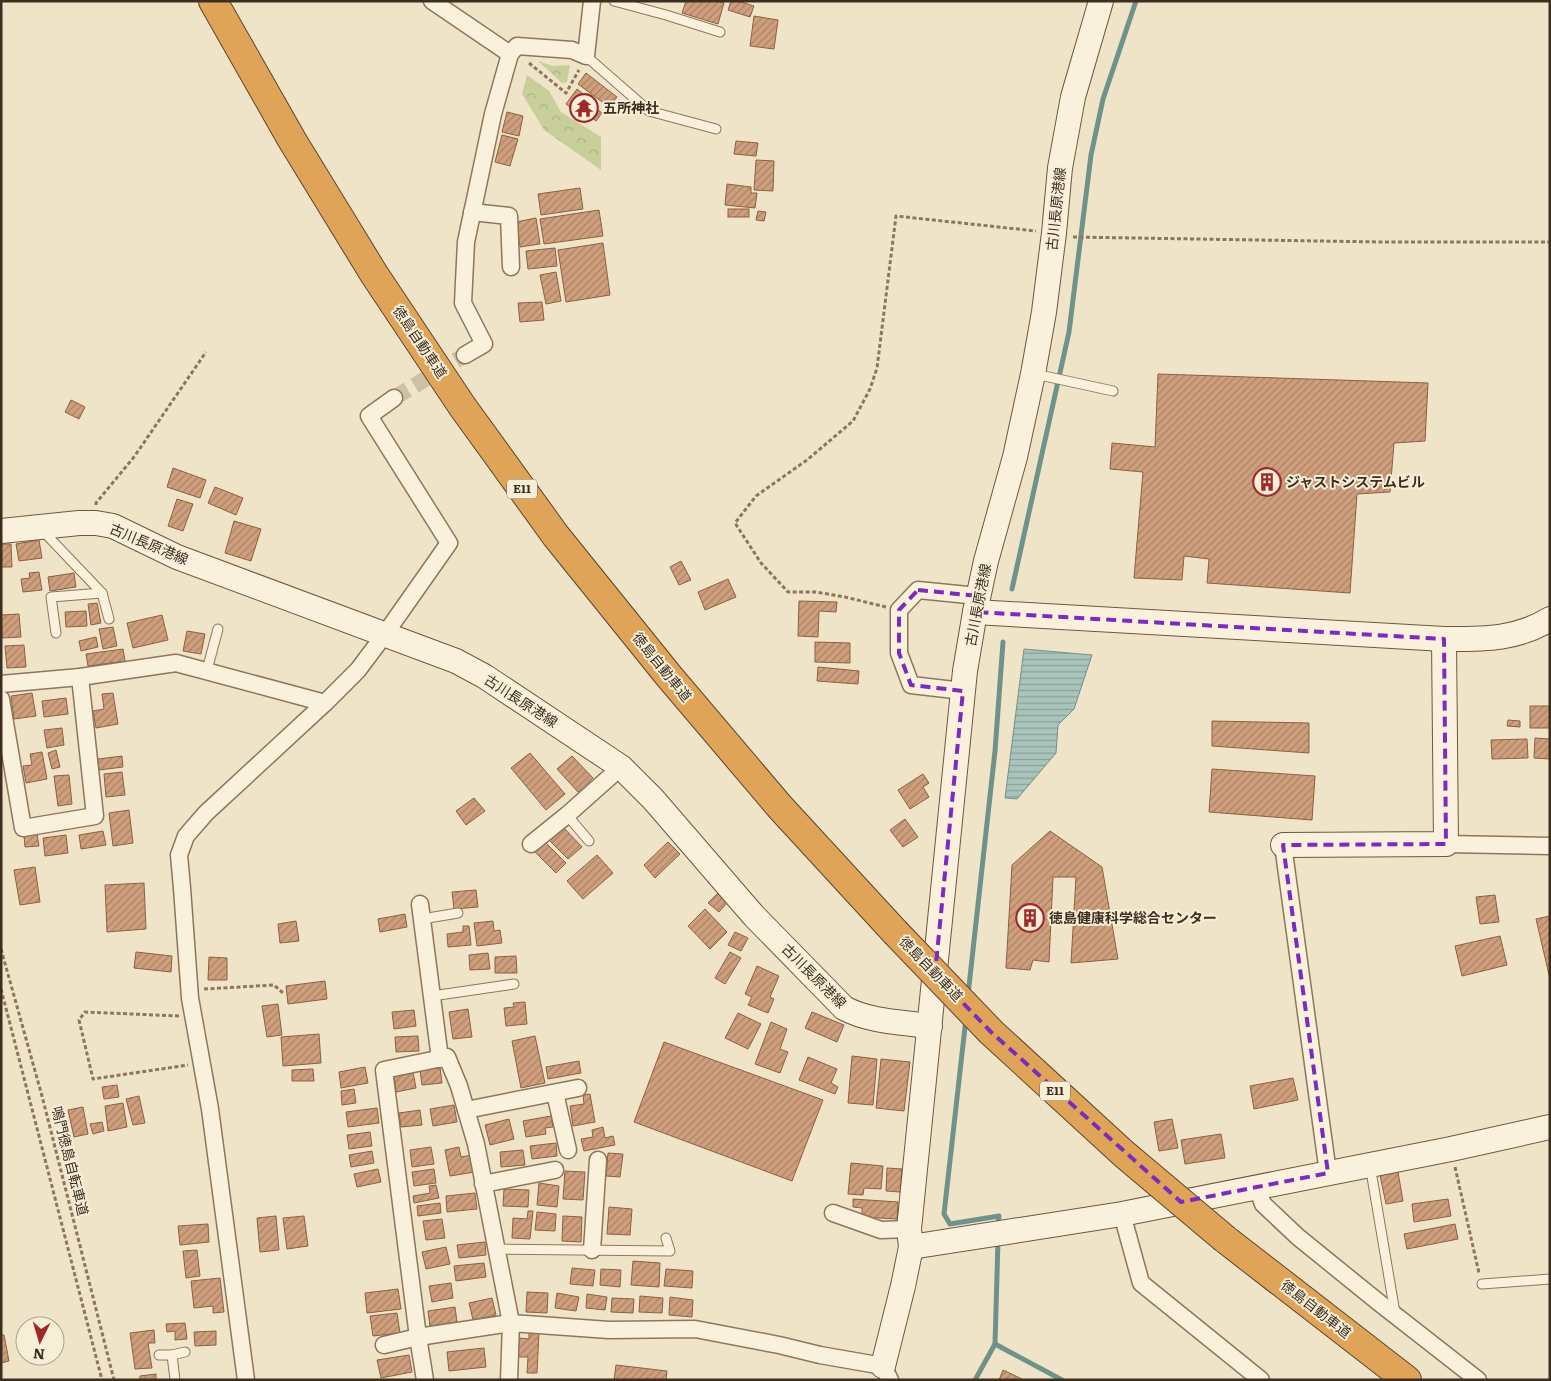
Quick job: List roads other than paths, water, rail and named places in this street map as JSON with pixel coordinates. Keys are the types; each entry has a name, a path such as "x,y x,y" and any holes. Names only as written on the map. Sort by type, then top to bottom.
{"highway":[{"name":"徳島自動車道","path":"213,1 292,140 374,274 462,406 545,520 692,704 780,807 895,932 991,1032 1124,1154 1225,1239 1386,1380"},
{"name":"徳島自動車道","path":"1225,1239 1407,1380"}],"main road":[{"name":"古川長原港線","path":"1,531 96,523 113,526 177,557 456,661 484,676 621,767 653,799 754,916 844,1008 867,1017 930,1026 964,691 976,604 1015,457 1041,375 1044,312 1065,235 1060,168 1073,97 1101,1"},
{"path":"976,604 1444,638 1488,639 1510,636 1533,628 1550,618"},
{"path":"1283,845 1446,844 1444,638"},
{"path":"884,1375 903,1286 910,1238 930,1026"},
{"path":"910,1238 997,1233 1122,1214 1451,1149 1550,1127"}],"street":[{"path":"432,1 512,52"},
{"path":"465,355 484,344 462,303 466,242 493,114 512,52 517,46 572,50 586,56 592,1"},
{"path":"472,212 509,216 511,267"},
{"path":"246,1380 210,1109 189,990 179,855 186,836 206,813 358,670 449,543 368,416 394,398"},
{"path":"964,691 911,685 899,653 899,610 918,590 976,604"},
{"path":"1,684 80,677 176,663 325,703"},
{"path":"1,699 23,828 95,816 80,677"},
{"path":"531,844 621,767"},
{"path":"1446,844 1550,846"},
{"path":"1283,845 1328,1173"},
{"path":"421,912 440,1059"},
{"path":"424,1380 384,1070 447,1058 476,1144 495,1250 511,1323 509,1380"},
{"path":"466,1110 578,1088"},
{"path":"555,1092 568,1150"},
{"path":"592,1250 598,1160"},
{"path":"483,1184 555,1170"},
{"path":"1257,1187 1263,1204 1298,1237 1470,1378"},
{"path":"833,1213 910,1238"},
{"path":"1122,1214 1141,1283 1261,1380"},
{"path":"384,1345 418,1337 511,1323 609,1330 695,1329 820,1355 884,1375"}],"lane":[{"path":"614,1 720,32"},
{"path":"586,56 649,112 716,129"},
{"path":"1041,375 1113,391"},
{"path":"39,527 102,593 109,619"},
{"path":"56,633 51,598 102,593"},
{"path":"206,670 218,629"},
{"path":"567,815 589,841"},
{"path":"421,912 458,913"},
{"path":"432,996 514,984"},
{"path":"1370,1165 1395,1316"},
{"path":"495,1250 670,1251 666,1238"},
{"path":"1482,1284 1550,1278"},
{"path":"159,1355 185,1352"},
{"path":"172,1355 175,1380"}],"water":[{"path":"1024,649 1092,655 1074,709 1058,725 1056,753 1017,799 1005,798"}],"waterway":[{"path":"1012,589 1069,332 1091,155 1103,99 1136,1"},
{"path":"968,995 995,751 1003,642"},
{"path":"966,1018 944,1214 950,1224 999,1216 998,1227"},
{"path":"975,1380 995,1344 998,1240"},
{"path":"995,1344 1062,1380"}],"tunnel":[{"path":"394,398 465,355"}],"place":[{"name":"五所神社","path":"584,108"},
{"name":"ジャストシステムビル","path":"1267,482"},
{"name":"徳島健康科学総合センター","path":"1030,918"}]}
